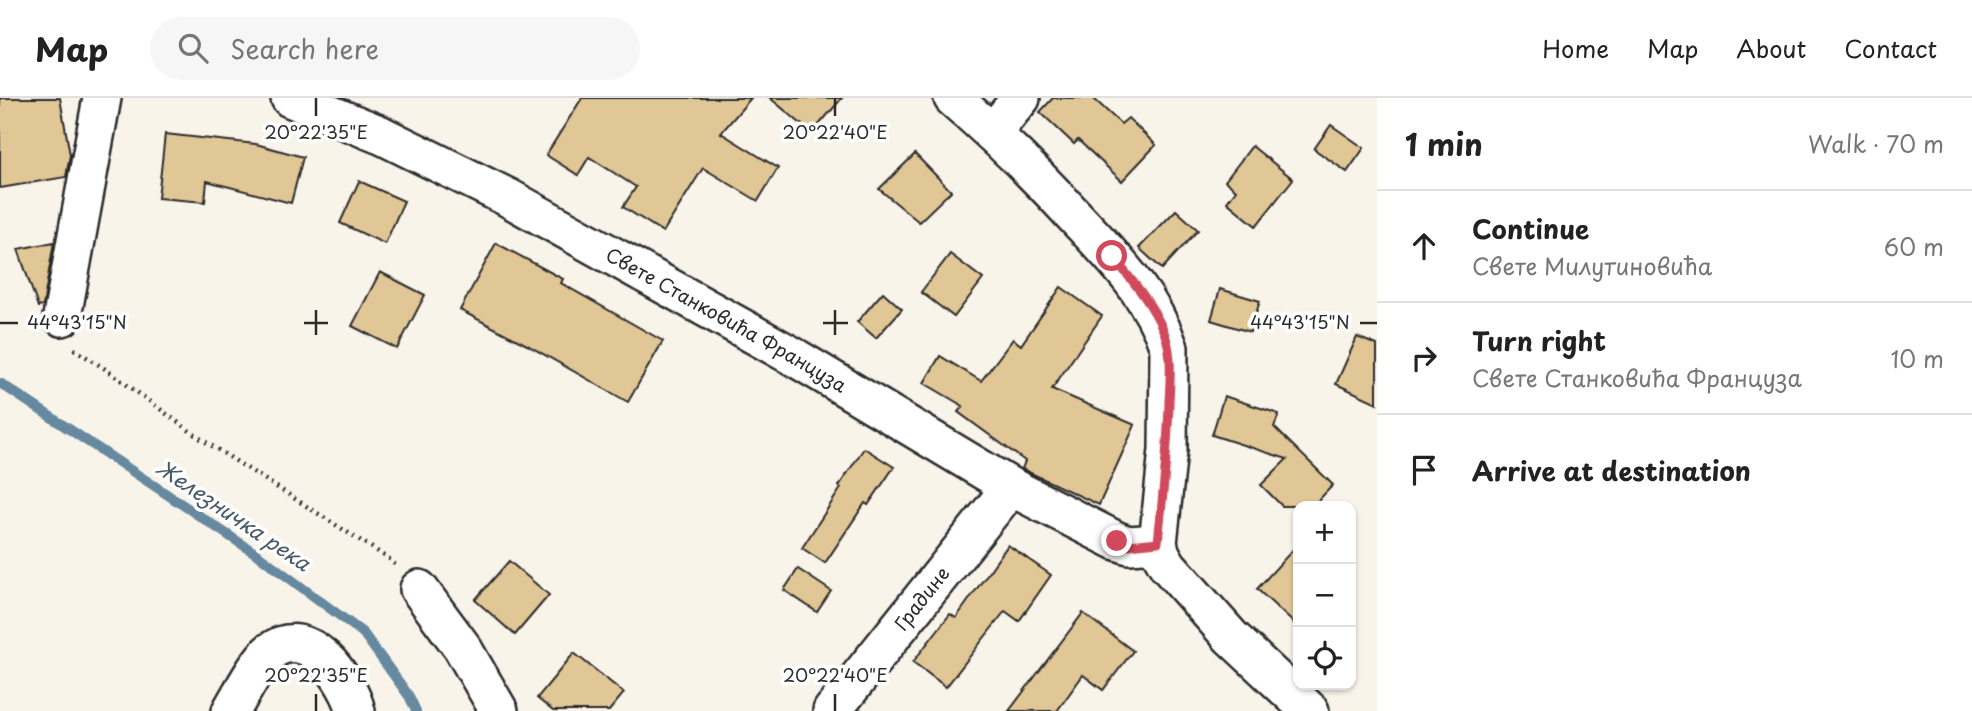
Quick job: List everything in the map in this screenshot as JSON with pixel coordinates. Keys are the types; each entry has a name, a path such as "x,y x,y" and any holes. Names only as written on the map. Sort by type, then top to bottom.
{"street":[{"path":"62,317 102,98"},
{"name":"Свете Станковића Француза","path":"290,98 381,135 507,197 796,358 1011,488 1117,541 1129,545 1158,542"},
{"path":"953,98 1041,180 1146,297 1164,331 1169,348 1168,450 1158,542 1161,554 1168,566 1231,637 1310,711"},
{"path":"992,133 1021,98"},
{"name":"Градине","path":"832,711 1011,488"},
{"path":"419,589 462,647 499,711"},
{"path":"231,711 271,652 286,645 300,644 316,649 341,678 352,695 356,711"}],"path":[{"path":"62,317 65,336 72,349 107,370 208,443 391,560 419,589"}],"building":[{"path":"0,98 60,98 70,155 66,177 0,188"},
{"path":"582,98 751,98 721,133 778,168 758,201 703,168 663,232 623,207 636,187 589,157 578,175 546,155"},
{"path":"770,98 842,98 812,133"},
{"path":"1053,98 1093,98 1121,124 1128,118 1156,145 1122,181 1078,140 1074,144 1040,112"},
{"path":"1331,125 1364,148 1347,172 1314,149"},
{"path":"165,134 256,144 303,157 291,203 207,181 205,202 158,198"},
{"path":"1252,146 1293,179 1256,226 1227,202 1236,190 1225,181"},
{"path":"915,154 951,191 919,222 879,189"},
{"path":"359,181 404,201 385,244 340,223"},
{"path":"1176,210 1198,230 1162,269 1139,248"},
{"path":"54,242 43,306 38,307 18,249"},
{"path":"496,243 563,279 561,283 663,341 628,402 460,310"},
{"path":"950,254 983,279 954,317 921,292"},
{"path":"380,272 425,295 397,349 352,326"},
{"path":"1061,287 1102,316 1052,389 1135,425 1099,505 1022,469 1025,461 958,412 963,406 924,383 940,356 981,381 1013,339 1021,345"},
{"path":"1220,289 1260,301 1250,332 1211,320"},
{"path":"883,292 902,309 876,338 857,322"},
{"path":"1357,337 1377,345 1377,403 1336,384"},
{"path":"1224,396 1279,414 1274,427 1333,485 1318,501 1293,501 1293,506 1282,506 1261,485 1287,459 1212,435"},
{"path":"864,448 894,467 868,505 865,503 825,563 802,548"},
{"path":"1008,545 1051,575 1019,621 1005,611 946,687 913,662 950,614 956,618"},
{"path":"1293,549 1293,622 1257,589"},
{"path":"509,561 549,595 515,635 475,600"},
{"path":"798,569 831,591 817,612 784,590"},
{"path":"1083,613 1133,651 1103,690 1083,675 1057,711 1009,711"},
{"path":"574,653 624,693 609,711 553,711 537,698"}],"waterway":[{"name":"Железничка река","path":"0,383 261,557 363,633 409,696 416,711"}],"route":[{"path":"1112,256 1146,297 1164,331 1169,348 1170,368 1168,450 1158,542 1129,545 1117,541"}]}
